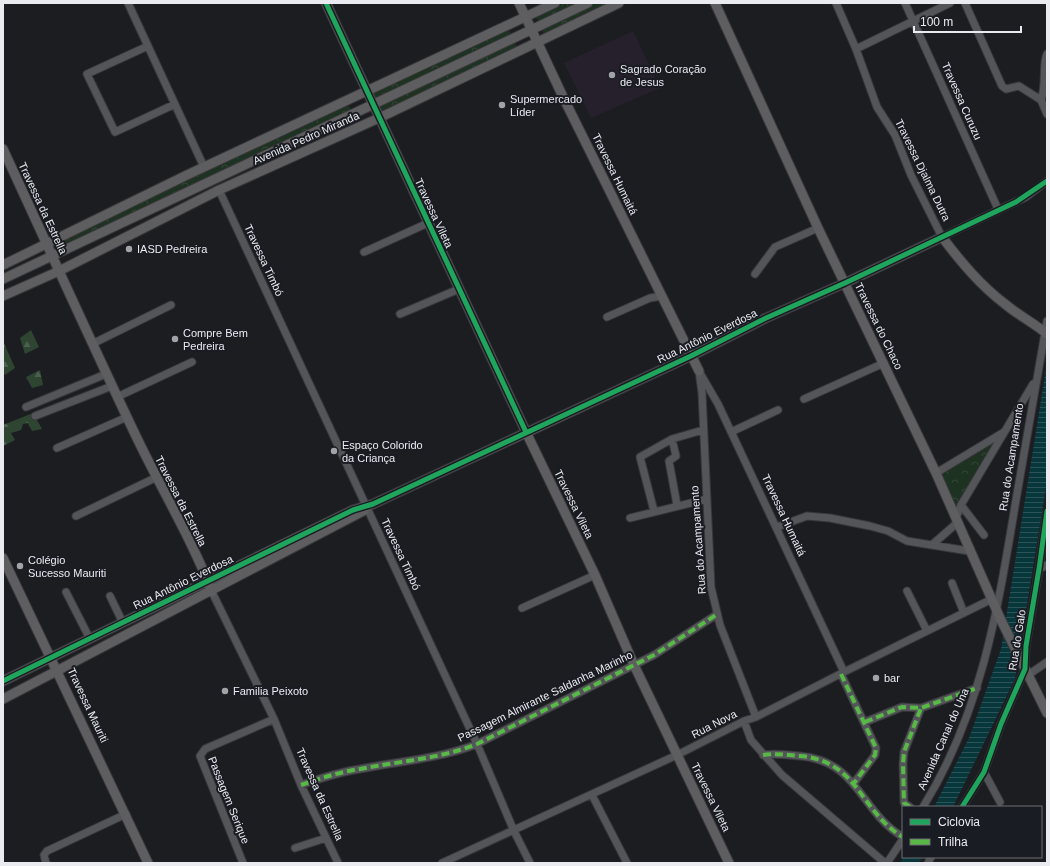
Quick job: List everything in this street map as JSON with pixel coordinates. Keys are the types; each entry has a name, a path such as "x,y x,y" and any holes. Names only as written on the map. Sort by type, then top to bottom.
{"street":[{"path":"128,3 173,105 204,168"},
{"name":"Travessa Vileta","path":"326,3 368,91 378,118 595,575 634,665 729,863"},
{"name":"Travessa Humaitá","path":"519,3 564,99 691,356"},
{"name":"Avenida Pedro Miranda","path":"3,265 204,168 555,3"},
{"name":"Avenida Pedro Miranda","path":"3,279 588,3"},
{"name":"Avenida Pedro Miranda","path":"3,296 59,271 219,190 378,118 619,3"},
{"name":"Travessa do Chaco","path":"715,3 818,228 936,473 992,599 1047,713"},
{"name":"Travessa Djalma Dutra","path":"836,3 856,49 877,107 895,135 911,175 942,237 960,261 984,286 1021,317 1046,334"},
{"name":"Travessa Curuzu","path":"905,3 998,209"},
{"path":"856,49 950,3"},
{"path":"965,3 1002,86 1006,89 1019,86 1041,100 1047,114"},
{"path":"148,46 87,74 115,132 173,105"},
{"path":"1041,100 1044,90 1044,59 1047,54"},
{"name":"Travessa da Estrella","path":"3,149 106,374 274,719 301,785 338,863"},
{"name":"Rua Antônio Everdosa","path":"3,681 208,582 691,356 766,318 845,283 1026,197 1047,181"},
{"name":"Travessa Timbó","path":"219,190 369,506 477,744 514,831 530,863"},
{"path":"364,252 428,223"},
{"path":"755,274 775,247 818,228"},
{"path":"400,314 459,289"},
{"path":"607,317 650,298 662,296"},
{"path":"92,344 171,305"},
{"name":"Rua do Acampamento","path":"999,614 1036,378 1046,334 1047,321"},
{"name":"Rua do Acampamento","path":"691,356 699,371 702,393 710,571 716,614 756,717"},
{"path":"117,397 192,362"},
{"path":"804,399 884,363"},
{"name":"Travessa Humaitá","path":"699,371 718,404 776,527 875,745 876,752 854,783"},
{"path":"26,407 106,374"},
{"path":"933,544 956,520 961,505 1036,378"},
{"path":"35,416 112,386"},
{"path":"731,432 778,410"},
{"path":"57,448 127,418"},
{"path":"654,511 640,457 672,439 703,430"},
{"path":"936,473 1006,431"},
{"path":"672,439 676,456 669,461 677,505"},
{"path":"76,516 157,477"},
{"path":"630,518 677,505 707,499"},
{"path":"961,505 984,534"},
{"name":"Rua Antônio Everdosa","path":"3,699 212,592 369,506"},
{"name":"Rua do Galo","path":"963,806 984,772 1001,724 1025,670 1026,646 1047,511"},
{"path":"776,527 807,516 830,518 888,531 908,541 970,551"},
{"name":"Travessa Mauriti","path":"4,562 58,671 148,863"},
{"path":"1039,568 1047,566"},
{"path":"522,608 595,575"},
{"path":"952,583 964,613"},
{"path":"907,591 927,631"},
{"path":"66,592 90,639"},
{"path":"110,596 123,623"},
{"name":"Rua Nova","path":"444,863 677,755 744,721 756,717 992,599"},
{"name":"Passagem Almirante Saldanha Marinho","path":"301,785 341,772 428,758 460,751 477,744 654,655 716,614"},
{"name":"Avenida Canal do Una","path":"924,806 938,782 977,688 999,614"},
{"path":"73,646 72,655 75,659 79,660"},
{"path":"1025,670 1047,662"},
{"path":"865,722 902,707 921,708 977,688"},
{"path":"908,806 904,803 904,752 921,708"},
{"name":"Passagem Serique","path":"243,863 200,756 205,749 274,719"},
{"path":"744,721 751,740 763,755 802,793 886,863 902,839"},
{"path":"763,755 776,753 815,758 838,768 854,783 887,826 902,837"},
{"path":"984,772 1000,802"},
{"path":"592,795 627,863"},
{"path":"46,863 44,855 47,851 126,814"},
{"path":"295,848 326,838"}],"shaded area":[{"name":"Sagrado Coração de Jesus","path":"633,31 660,88 591,118 564,63"}],"green space":[{"path":"565,3 583,3 539,23 536,17"},
{"path":"594,3 614,3 545,36 541,28"},
{"path":"509,30 512,36 375,101 372,94"},
{"path":"514,40 518,49 383,113 379,105"},
{"path":"348,104 352,112 55,253 51,244"},
{"path":"31,330 39,347 25,354 20,338"},
{"path":"3,341 15,368 5,375 3,372"},
{"path":"40,370 43,385 32,388 26,377"},
{"path":"33,413 42,429 32,431 28,423 23,424 21,430 11,433 15,440 3,446 3,425"},
{"path":"1004,434 956,513 936,476"}],"water":[{"path":"1047,363 1047,481 1015,679 953,806 935,806 969,738 1001,649"},
{"path":"903,858 922,858 919,863 900,863"}],"marked path":[{"path":"301,785 345,772 434,756 477,744 654,655 716,615"},
{"path":"841,674 876,748 875,755 854,783"},
{"path":"865,722 902,707 921,708 977,688"},
{"path":"908,806 904,803 904,752 921,708"},
{"path":"763,755 777,754 800,756 820,760 835,767 858,789 889,827 902,836"}],"cycle path":[{"path":"326,3 526,432"},
{"path":"3,681 353,510 373,504 691,356 766,318 845,283 1016,202 1047,181"},
{"path":"963,806 984,772 1001,724 1025,669 1026,646 1047,511"}],"place":[{"name":"Sagrado Coração de Jesus","path":"612,75"},
{"name":"Supermercado Líder","path":"502,105"},
{"name":"IASD Pedreira","path":"129,249"},
{"name":"Compre Bem Pedreira","path":"175,339"},
{"name":"Espaço Colorido da Criança","path":"334,451"},
{"name":"Colégio Sucesso Mauriti","path":"20,566"},
{"name":"bar","path":"876,678"},
{"name":"Familia Peixoto","path":"225,691"}]}
